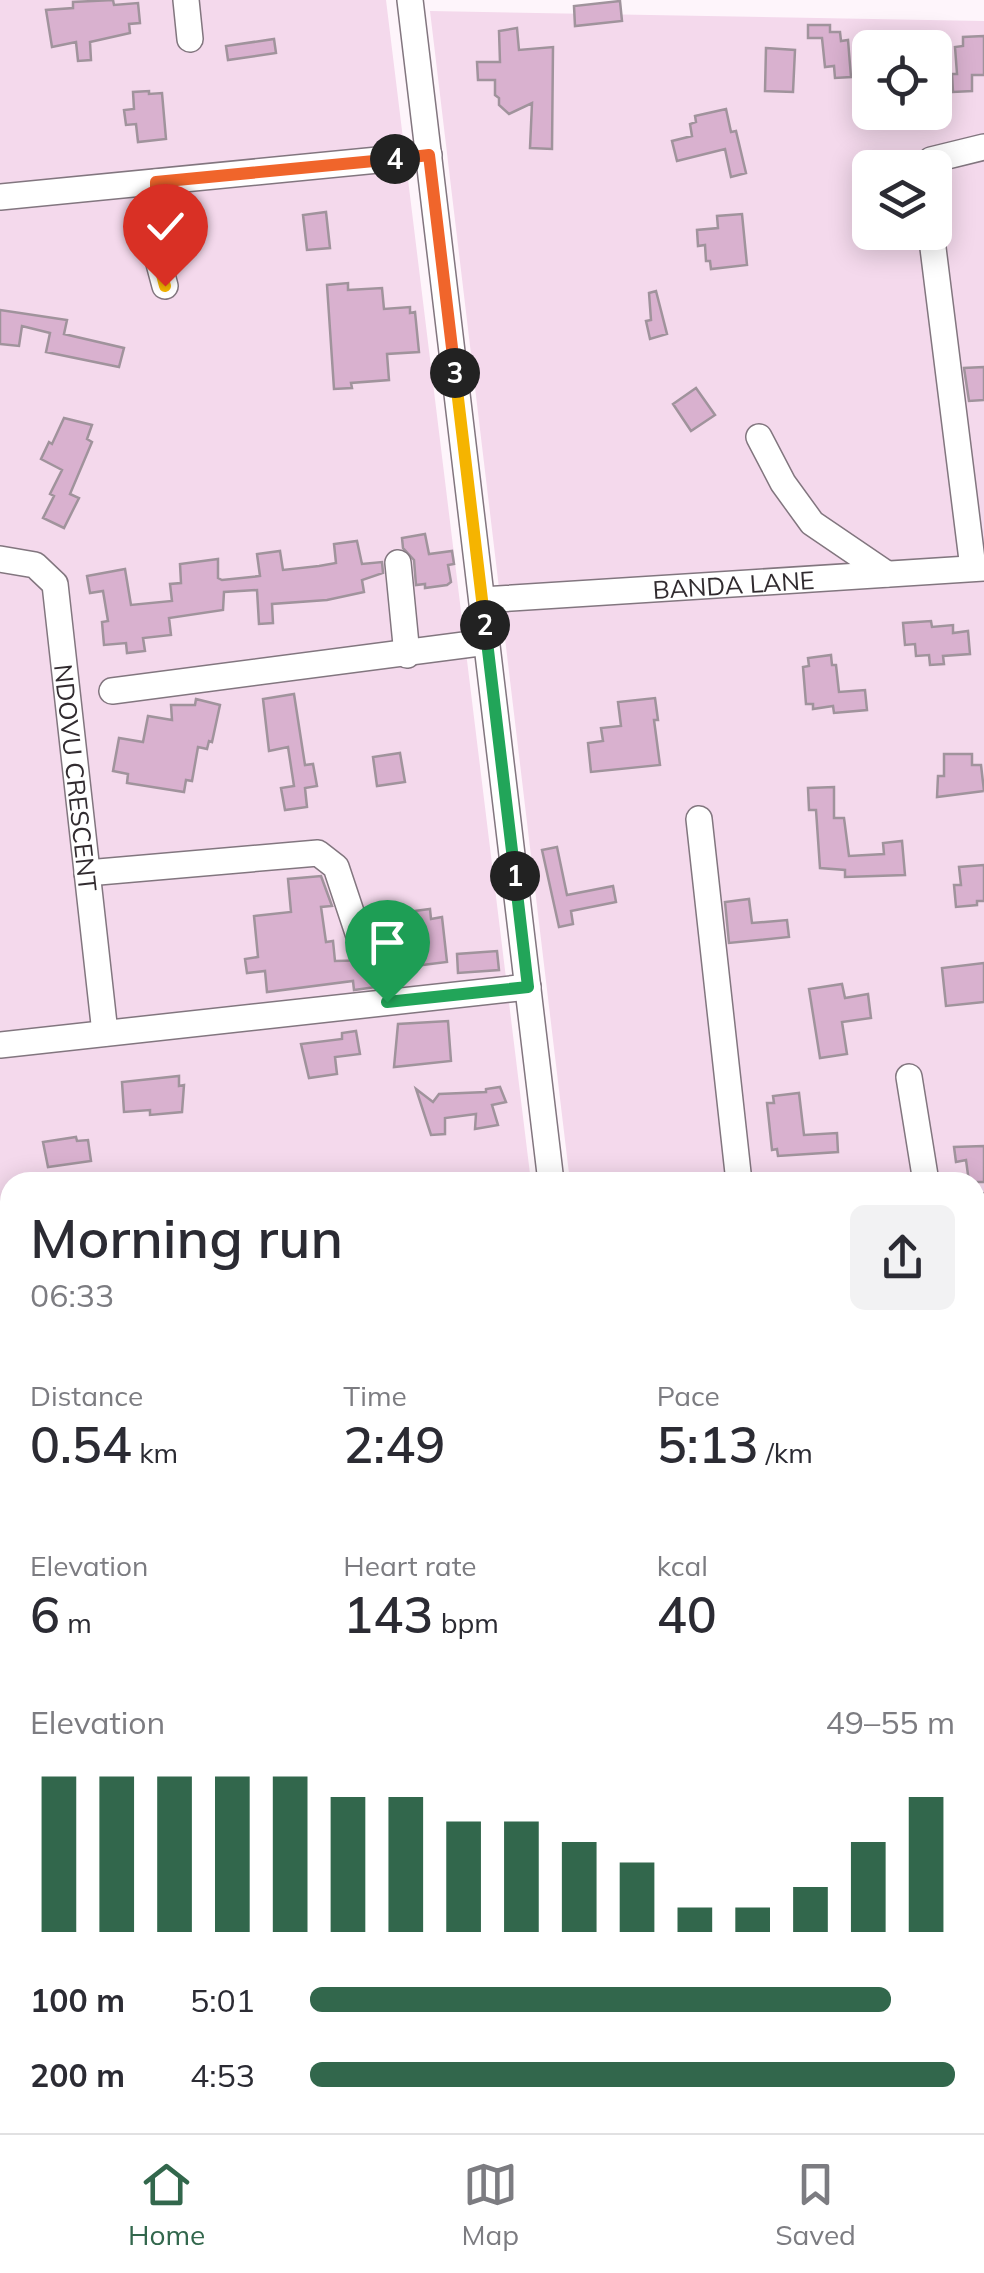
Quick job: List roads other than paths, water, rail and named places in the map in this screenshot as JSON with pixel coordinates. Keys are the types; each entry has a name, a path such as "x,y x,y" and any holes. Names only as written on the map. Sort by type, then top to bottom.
{"street":[{"path":"186,0 190,39"},
{"path":"410,0 550,1172"},
{"path":"952,155 984,147"},
{"path":"0,197 429,155"},
{"path":"156,182 153,241 165,286"},
{"path":"934,250 979,568"},
{"path":"759,437 783,484 812,523 887,574"},
{"name":"NDOVU CRESCENT","path":"0,559 35,564 55,584 105,1033"},
{"path":"398,563 408,654"},
{"name":"BANDA LANE","path":"482,600 979,568"},
{"path":"112,692 487,642"},
{"path":"699,819 738,1172"},
{"path":"87,873 318,853 336,866 361,942 367,945 395,940"},
{"path":"0,1045 528,987"},
{"path":"909,1076 924,1172"}]}
